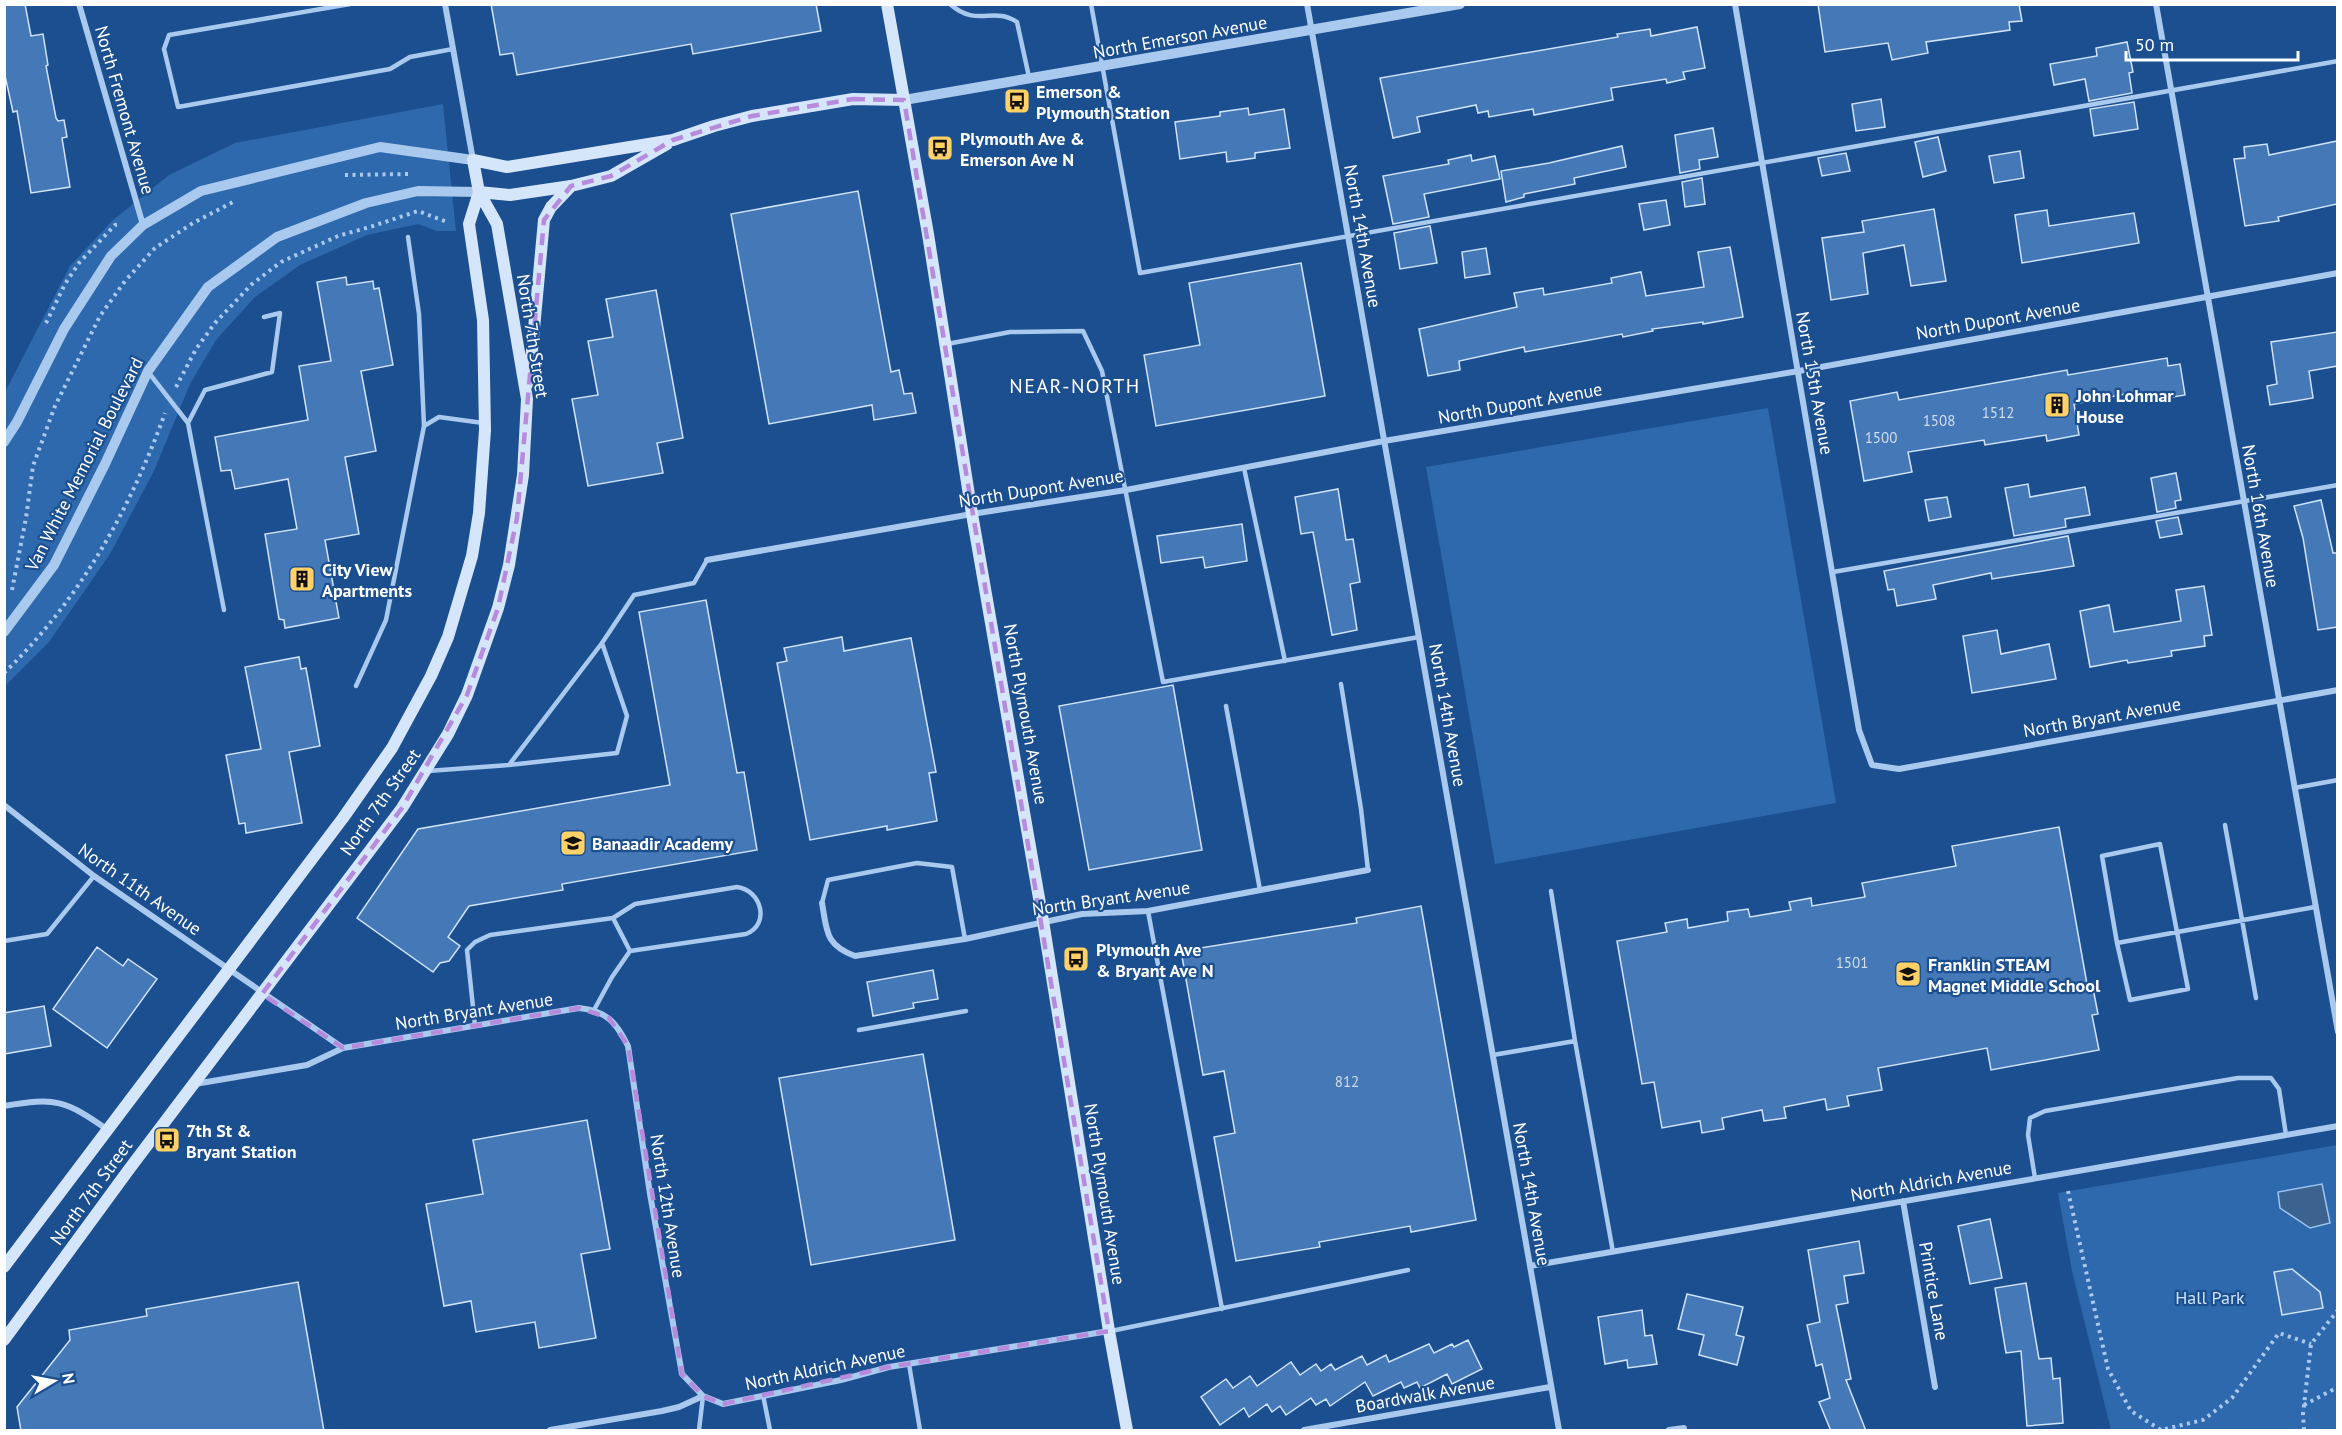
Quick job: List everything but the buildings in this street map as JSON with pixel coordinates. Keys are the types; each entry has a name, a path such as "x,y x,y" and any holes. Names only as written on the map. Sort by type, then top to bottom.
{"main road":[{"name":"North Plymouth Avenue","path":"887,4 1127,1431"},
{"path":"473,160 507,167 673,140 752,116 853,99 904,100"},
{"path":"479,192 510,195 571,186 611,176 673,140"},
{"name":"North 7th Street","path":"4,1340 402,808 448,734 467,695 498,608 518,518 523,476 527,399 497,224 479,192 473,160"},
{"path":"527,399 543,220 551,207 571,186"},
{"name":"North 7th Street","path":"4,1267 367,784 392,748 431,676 448,637 471,556 482,483 485,423 483,320 469,224 479,192"}],"street":[{"name":"North Fremont Avenue","path":"79,4 143,225"},
{"path":"4,442 17,422 70,320 111,256 143,225 201,191 380,147 473,160 445,4"},
{"name":"North 14th Avenue","path":"1307,4 1559,1431"},
{"name":"North Emerson Avenue","path":"904,100 1460,4"},
{"name":"North 15th Avenue","path":"1735,4 1859,730 1872,765"},
{"name":"North 16th Avenue","path":"2156,4 2337,1032"},
{"name":"Van White Memorial Boulevard","path":"4,632 54,565 105,464 148,371 208,287 277,237 366,203 418,191 479,192"},
{"name":"North Dupont Avenue","path":"706,560 1126,490 1384,441 1799,370 2337,273"},
{"name":"North Bryant Avenue","path":"1872,765 1899,770 2337,690"},
{"name":"North 11th Avenue","path":"4,805 94,876 262,994"},
{"name":"North Bryant Avenue","path":"822,903 828,935 838,950 855,956 965,939 1082,914 1148,911 1368,870"},
{"path":"262,994 343,1048"},
{"name":"North Bryant Avenue","path":"194,1084 307,1065 343,1048 579,1008 594,1010 609,1018"},
{"name":"North 12th Avenue","path":"609,1018 620,1030 628,1046 650,1194 682,1374 703,1396"},
{"path":"4,1106 39,1100 66,1104 108,1131"},
{"name":"North Aldrich Avenue","path":"1530,1266 2337,1126"},
{"name":"Printice Lane","path":"1903,1201 1935,1388"},
{"name":"North Aldrich Avenue","path":"703,1396 723,1404 909,1364 1109,1331"},
{"name":"Boardwalk Avenue","path":"1304,1431 1550,1387"},
{"path":"550,1431 662,1411 679,1407 703,1396"},
{"path":"1669,1431 1684,1428"}],"lane":[{"path":"350,4 169,35 164,49 178,107 390,69 410,57 453,49"},
{"path":"950,4 972,17 1007,15 1017,22 1030,79"},
{"path":"1091,4 1140,273 2337,61"},
{"path":"356,686 386,620 424,426 419,314 408,237"},
{"path":"188,423 205,390 272,372 280,313 264,317"},
{"path":"945,344 1010,332 1083,331 1102,371 1163,682 1419,637"},
{"path":"148,371 188,423 224,610"},
{"path":"424,426 439,417 485,423"},
{"path":"1244,468 1285,661"},
{"path":"1833,572 2244,503 2337,485"},
{"path":"509,765 602,643 634,595 694,583 706,560"},
{"path":"426,771 509,765 617,753 627,716 602,643"},
{"path":"1341,684 1361,809 1368,870"},
{"path":"1226,706 1260,890"},
{"path":"2294,788 2337,780"},
{"path":"2225,825 2256,998"},
{"path":"2160,844 2188,989 2130,1000 2117,943 2102,856 2160,844"},
{"path":"822,903 828,880 917,863 952,867 965,939"},
{"path":"4,941 47,934 94,876"},
{"path":"474,1026 467,950 475,942 490,934 613,918 635,904 737,887 750,891 755,896 760,906 760,920 756,928 746,934 630,951 612,976 594,1010"},
{"path":"1551,891 1613,1252"},
{"path":"2117,943 2315,907"},
{"path":"1148,911 1222,1309"},
{"path":"613,918 630,951"},
{"path":"859,1030 966,1011"},
{"path":"1493,1055 1575,1041"},
{"path":"2035,1178 2028,1135 2030,1118 2045,1111 2238,1078 2271,1078 2279,1089 2286,1135"},
{"path":"1109,1331 1408,1270"},
{"path":"909,1364 920,1431"},
{"path":"763,1394 770,1431"},
{"path":"699,1431 703,1396"}],"path":[{"path":"339,175 419,174"},
{"path":"9,595 14,588 27,518 33,466 55,406 99,316 155,248 193,223 243,198"},
{"path":"2068,1191 2108,1369 2131,1411 2161,1430 2203,1420 2232,1398 2279,1333 2311,1344"},
{"path":"2304,1431 2304,1405 2311,1344 2337,1310"},
{"path":"2304,1405 2337,1387"}],"highlighted area":[{"path":"853,99 904,100 1109,1331 889,1367 723,1404 703,1396 682,1374 628,1046 609,1018 579,1008 343,1048 262,994 402,808 467,695 498,608 517,518 544,220 571,186 611,176 673,140 752,116"}],"green space":[{"path":"443,104 456,231 437,231 418,224 367,235 300,265 255,297 216,340 190,384 154,471 110,554 49,642 5,686 5,392 70,266 112,221 169,175 235,143"},
{"path":"1768,408 1836,803 1495,864 1426,467"},
{"name":"Hall Park","path":"2337,1145 2337,1430 2111,1430 2072,1271 2058,1193"}],"shaded area":[{"path":"2322,1184 2330,1223 2310,1228 2280,1208 2278,1192"}],"place":[{"name":"Emerson & Plymouth Station","path":"1017,101"},
{"name":"Plymouth Ave & Emerson Ave N","path":"940,148"},
{"name":"John Lohmar House","path":"2057,405"},
{"name":"City View Apartments","path":"302,579"},
{"name":"Banaadir Academy","path":"573,843"},
{"name":"Plymouth Ave & Bryant Ave N","path":"1076,959"},
{"name":"Franklin STEAM Magnet Middle School","path":"1908,974"},
{"name":"7th St & Bryant Station","path":"167,1140"}],"district":[{"name":"NEAR-NORTH","path":"1075,386"}]}
